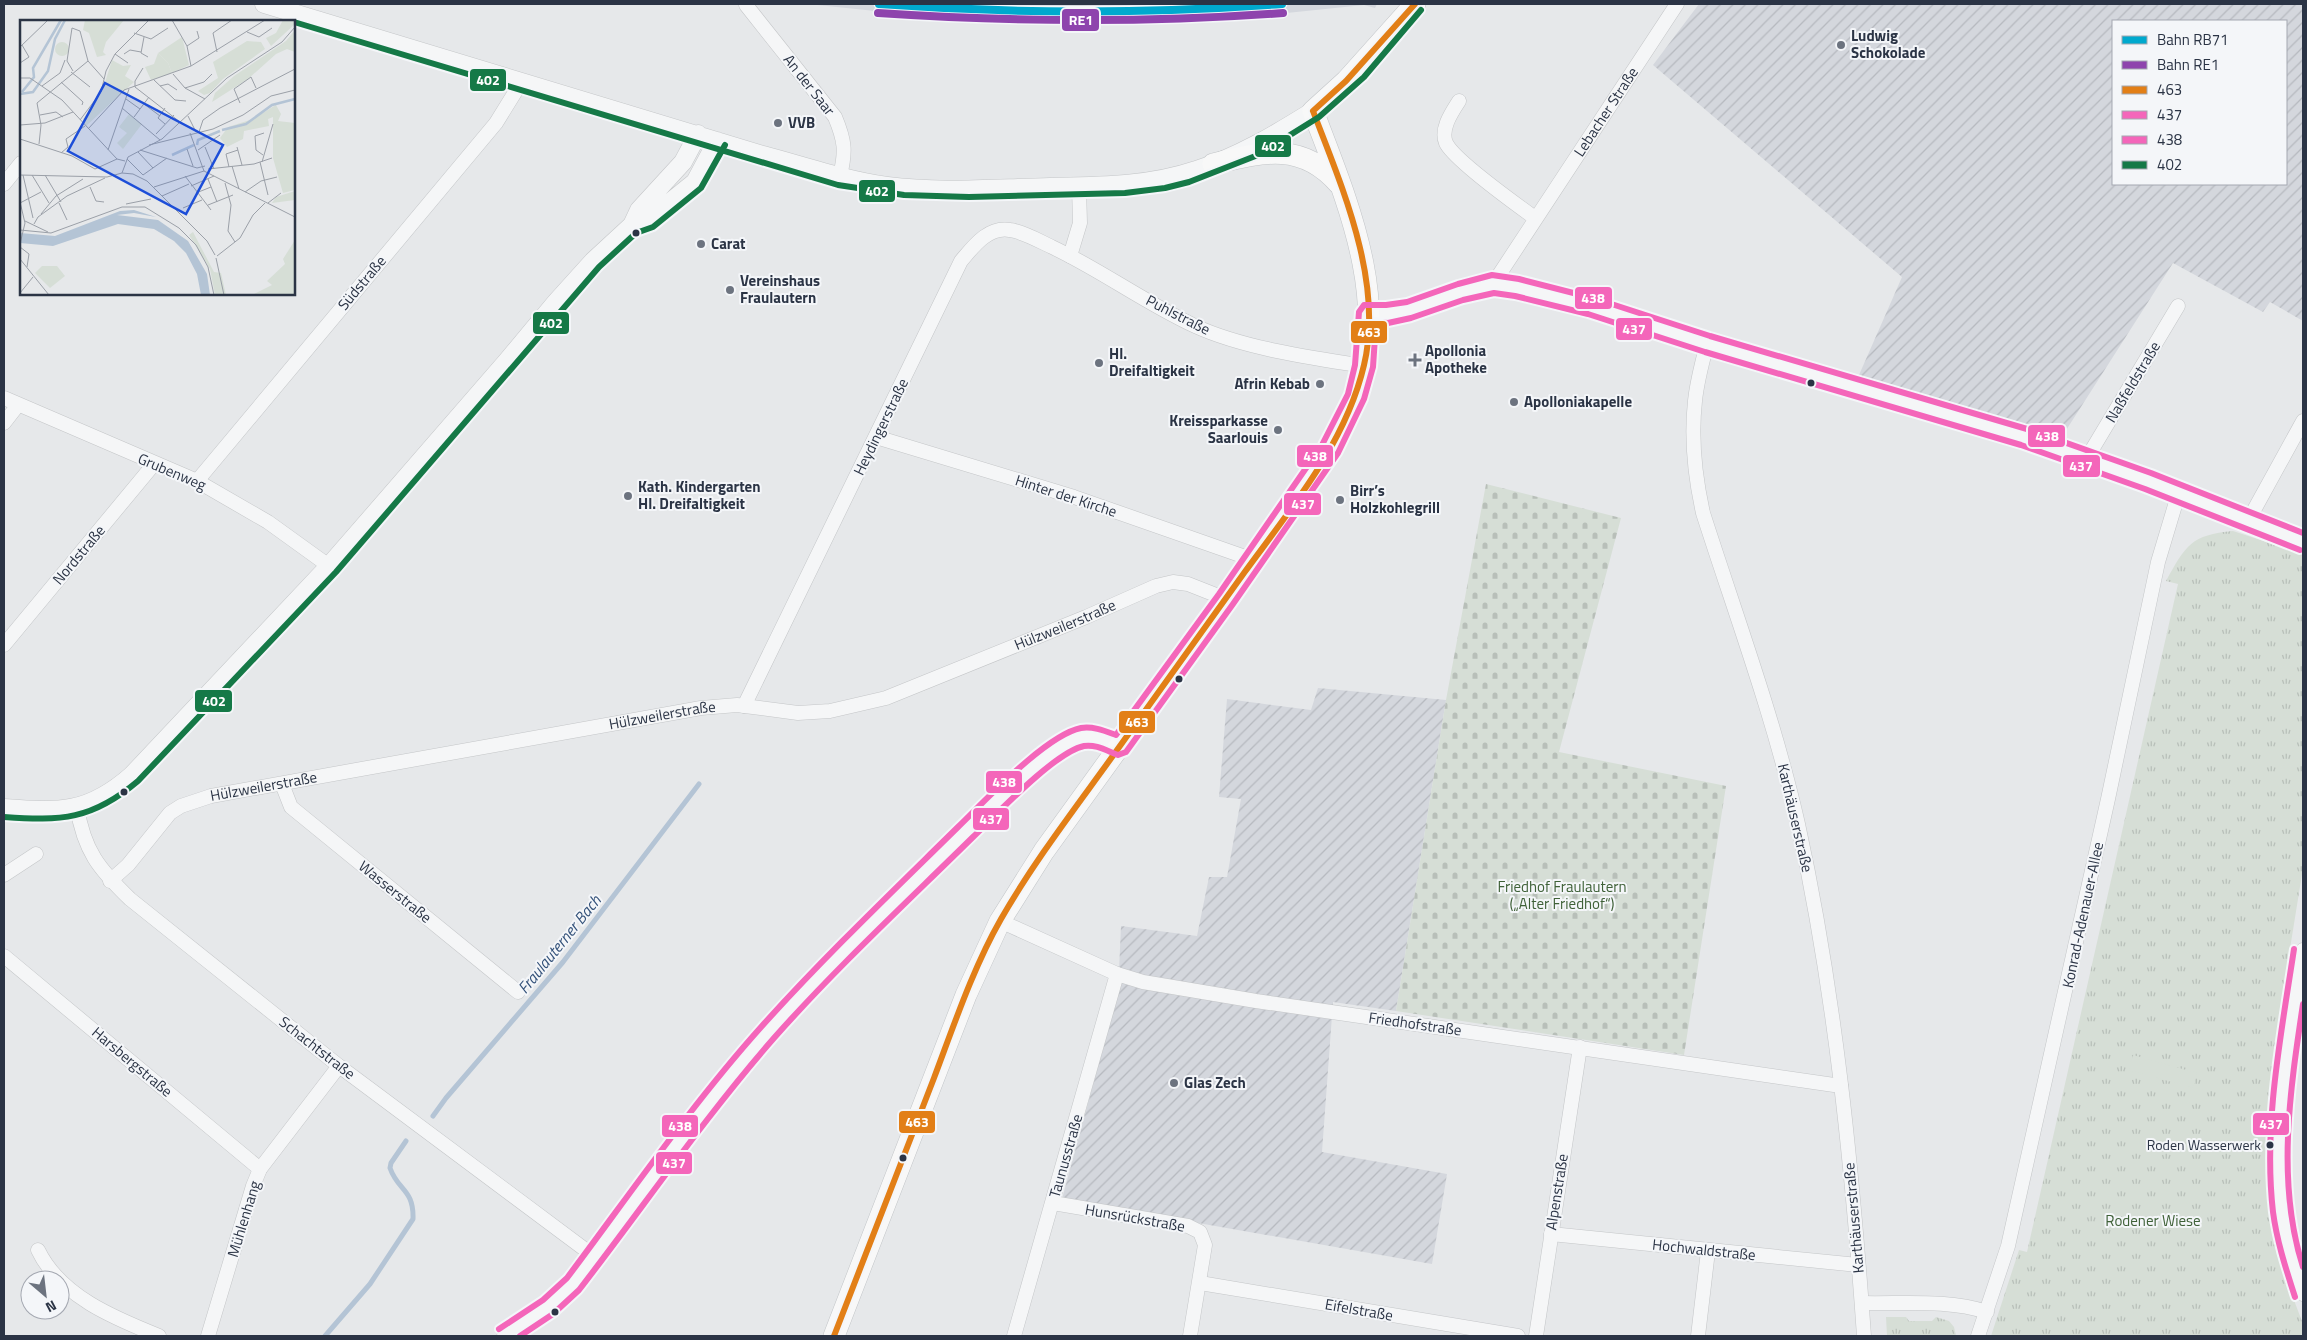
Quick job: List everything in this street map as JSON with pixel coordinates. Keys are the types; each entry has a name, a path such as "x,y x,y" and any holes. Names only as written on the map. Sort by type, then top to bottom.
{"main road":[{"path":"834,1336 966,995 1000,921 1044,850 1254,560 1330,449 1356,397 1364,366 1368,313 1367,285 1362,259 1342,187 1313,111 1346,81 1415,4"},
{"path":"1213,164 1258,153 1281,152 1302,158 1330,174 1342,187"}],"street":[{"path":"264,4 717,141 840,176 888,186 921,189 1079,187 1142,183 1186,173 1213,164 1275,135 1313,111"},
{"name":"Lebacher Straße","path":"1493,284 1677,4"},
{"name":"An der Saar","path":"746,5 834,116 843,135 845,153 840,176"},
{"name":"Südstraße","path":"197,481 496,123 522,82"},
{"path":"1459,101 1446,125 1445,142 1455,156 1535,218"},
{"path":"632,226 639,210 683,162 698,134"},
{"path":"4,808 53,810 77,807 96,801 113,792 132,775 329,566 593,261 632,226 648,220 695,182 717,141"},
{"path":"4,184 20,165"},
{"path":"1070,256 1080,223 1079,187"},
{"name":"Heydingerstraße","path":"744,706 962,261 978,241 994,232 1008,229 1070,256"},
{"name":"Puhlstraße","path":"1070,256 1194,326 1220,336 1248,344 1364,366"},
{"path":"1368,313 1387,314 1409,310 1461,292 1493,284 1517,287 1590,306 1707,344 2024,437 2179,492 2303,542"},
{"name":"Naßfeldstraße","path":"2087,458 2178,306"},
{"name":"Karthäuserstraße","path":"1707,344 1694,402 1698,493 1705,520 1746,640 1774,732 1798,822 1822,942 1841,1086 1864,1336"},
{"name":"Grubenweg","path":"4,398 197,481 268,522 329,566"},
{"path":"4,423 18,405"},
{"path":"2248,520 2303,420"},
{"name":"Hinter der Kirche","path":"876,437 1074,497 1254,560"},
{"name":"Nordstraße","path":"4,645 154,464"},
{"name":"Konrad-Adenauer-Allee","path":"1978,1336 2011,1236 2108,800 2158,562 2179,492"},
{"name":"Hülzweilerstraße","path":"110,881 128,865 170,813 181,806 211,796 728,705 798,713 830,711 878,700 1086,617 1156,586 1172,582 1188,584 1226,599"},
{"path":"513,1334 561,1297 595,1257 734,1072 769,1031 867,929 981,817 1034,768 1062,746 1083,737 1100,738 1119,746"},
{"name":"Wasserstraße","path":"282,784 291,807 518,992"},
{"name":"Schachtstraße","path":"77,807 84,841 110,881 130,899 339,1066 595,1257"},
{"path":"4,875 36,854"},
{"name":"Friedhofstraße","path":"1000,921 1117,974 1143,982 1256,1001 1841,1086"},
{"path":"2303,950 2287,1061 2280,1144 2285,1230 2290,1259 2303,1294"},
{"name":"Harsbergstraße","path":"4,956 260,1169"},
{"name":"Taunusstraße","path":"1014,1336 1117,974"},
{"name":"Alpenstraße","path":"1536,1336 1550,1234 1580,1047"},
{"name":"Mühlenhang","path":"208,1336 252,1186 260,1169 339,1066"},
{"name":"Hunsrückstraße","path":"1053,1203 1188,1226 1200,1232 1205,1245 1190,1336"},
{"name":"Hochwaldstraße","path":"1550,1234 1858,1265"},
{"path":"38,1250 44,1263 69,1288 96,1307 159,1336"},
{"path":"1698,1336 1708,1251"},
{"name":"Eifelstraße","path":"1200,1283 1518,1336"},
{"path":"1862,1303 1968,1306 1987,1312"}],"shaded area":[{"path":"808,4 1377,4 1375,8 1364,5 1277,14 1172,19 1036,22 952,19"},
{"path":"1699,4 2303,4 2303,321 2270,302 2263,312 2173,263 2063,435 1859,375 1902,277 1653,65"},
{"path":"1318,688 1446,700 1396,1011 1333,1002 1322,1152 1447,1174 1432,1264 1062,1199 1118,993 1121,926 1197,936 1209,877 1227,877 1241,799 1219,797 1227,699 1311,710"}],"green space":[{"name":"Friedhof Fraulautern („Alter Friedhof“)","path":"1486,484 1621,518 1559,752 1726,786 1684,1055 1396,1011 1446,700"},
{"name":"Rodener Wiese","path":"2233,531 2303,554 2303,868 2283,992 2266,1167 2269,1212 2277,1255 2303,1324 2303,1336 1991,1336 2019,1250 2027,1252 2178,584 2166,581 2185,550 2191,544 2208,535"},
{"path":"2133,1055 2197,1073 2193,1088 2129,1070"},
{"path":"1886,1317 1906,1317 1909,1321 1932,1321 1936,1317 1949,1321 1954,1327 1956,1336 1887,1336"}],"waterway":[{"name":"Fraulauterner Bach","path":"433,1116 446,1098 563,962 699,784"},
{"name":"Fraulauterner Bach","path":"325,1336 370,1284 413,1219 411,1202 393,1176 390,1168 391,1163 406,1141"}],"rail line":[{"name":"RB71","path":"879,4 980,10 1080,12 1181,10 1282,4"},
{"name":"RE1","path":"878,13 1030,20 1131,20 1283,13"}],"transit line":[{"name":"463","path":"1313,111 1346,81 1415,4"},
{"name":"402","path":"295,22 838,185 904,195 969,197 1125,193 1165,188 1189,182 1258,155 1319,117 1364,77 1421,10"},
{"name":"463","path":"834,1336 964,997 1001,919 1025,879 1052,840 1314,475 1344,422 1356,394 1364,365 1369,333 1369,301 1364,268 1357,235 1347,203 1313,111"},
{"name":"402","path":"4,817 59,818 90,811 106,804 138,781 336,572 599,267 636,233 653,227 701,188 725,145"},
{"name":"438","path":"499,1329 543,1300 567,1278 686,1118 762,1026 883,900 1016,770 1051,743 1067,733 1081,728 1099,729 1116,735 1219,594 1322,445 1348,394 1355,365 1359,312 1364,305 1386,305 1407,302 1458,284 1492,275 1519,279 1593,298 1710,336 2027,429 2151,473 2303,533"},
{"name":"437","path":"520,1336 553,1314 579,1290 723,1099 774,1038 822,986 1011,800 1042,772 1072,751 1084,746 1093,746 1118,755 1126,752 1233,604 1338,453 1364,399 1373,367 1376,322 1388,323 1411,318 1463,300 1494,293 1515,296 1588,314 1705,352 2021,445 2145,489 2300,550"},
{"name":"437","path":"2294,949 2275,1080 2270,1146 2270,1179 2275,1223 2282,1255 2295,1297"},
{"name":"438","path":"2303,1004 2290,1103 2288,1136 2290,1203 2303,1267"}],"place":[{"name":"Ludwig Schokolade","path":"1841,45"},
{"name":"VVB","path":"778,123"},
{"name":"Carat","path":"701,244"},
{"name":"Vereinshaus Fraulautern","path":"730,290"},
{"name":"Apollonia Apotheke","path":"1415,360"},
{"name":"Hl. Dreifaltigkeit","path":"1099,363"},
{"name":"Afrin Kebab","path":"1320,384"},
{"name":"Apolloniakapelle","path":"1514,402"},
{"name":"Kreissparkasse Saarlouis","path":"1278,430"},
{"name":"Kath. Kindergarten Hl. Dreifaltigkeit","path":"628,496"},
{"name":"Birr’s Holzkohlegrill","path":"1340,500"},
{"name":"Glas Zech","path":"1174,1083"},
{"name":"Roden Wasserwerk","path":"2270,1145"}]}
